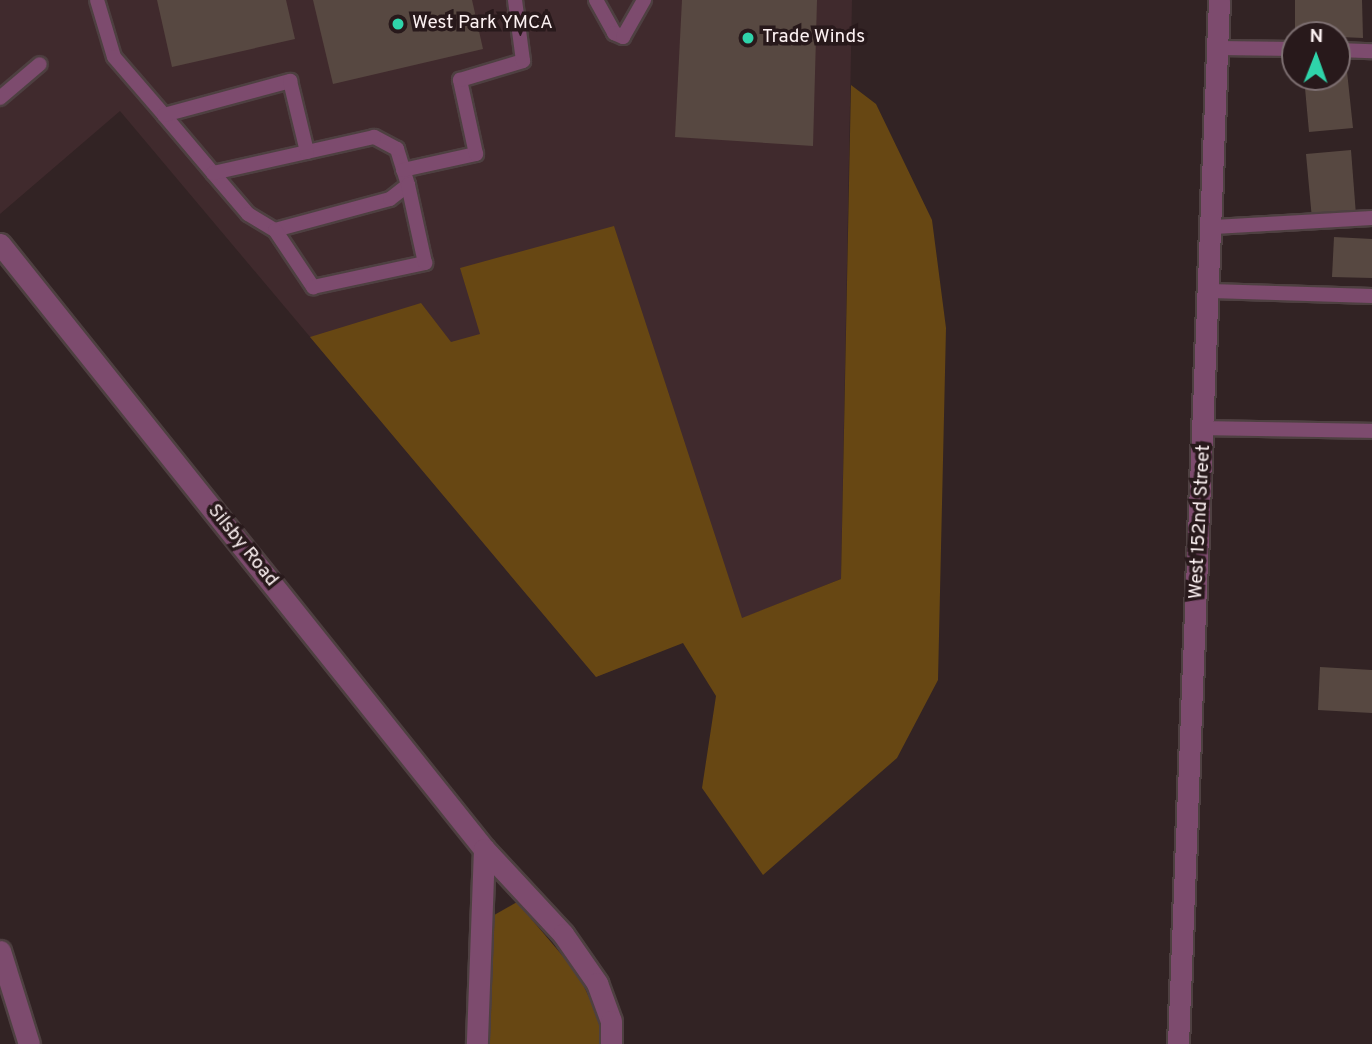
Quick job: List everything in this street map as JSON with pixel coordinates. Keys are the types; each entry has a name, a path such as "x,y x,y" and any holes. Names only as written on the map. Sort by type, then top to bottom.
{"street":[{"name":"West 152nd Street","path":"1178,1044 1214,228 1219,0"},
{"name":"Silsby Road","path":"0,244 484,849 563,934 597,983 611,1021 611,1044"},
{"path":"477,1044 484,849"},
{"path":"0,951 29,1044"}],"lane":[{"path":"97,0 114,57 164,115 213,173 248,214 275,230 313,287 425,263 397,149 374,137 213,173"},
{"path":"403,170 476,154 460,80 523,61 515,0"},
{"path":"596,0 614,33 623,37 644,0"},
{"path":"1218,48 1281,50"},
{"path":"1351,50 1372,51"},
{"path":"0,97 40,64"},
{"path":"164,115 290,81 307,152"},
{"path":"275,230 390,199 408,185"},
{"path":"1214,228 1372,218"},
{"path":"1211,291 1372,296"},
{"path":"1205,428 1372,431"}],"shaded area":[{"path":"0,0 852,0 841,579 596,677 120,111 0,214"},
{"path":"851,85 876,104 932,220 946,328 938,680 897,758 763,875 702,788 716,696 683,643 596,677 310,337 421,303 451,342 480,334 460,268 614,226 742,618 841,579"},
{"path":"517,902 578,974 601,1022 602,1044 486,1044 489,918"}],"building":[{"path":"157,0 286,0 295,39 172,67"},
{"name":"West Park YMCA","path":"313,0 472,0 483,49 333,84"},
{"name":"Trade Winds","path":"682,0 817,0 813,146 675,137"},
{"path":"1295,0 1362,0 1363,38 1351,37 1351,21 1295,21"},
{"path":"1305,91 1349,91 1353,128 1309,132"},
{"path":"1351,150 1356,215 1312,219 1306,154"},
{"path":"1334,237 1372,239 1372,278 1332,277"},
{"path":"1320,667 1372,670 1372,713 1318,710"}],"place":[{"name":"West Park YMCA","path":"398,24"},
{"name":"Trade Winds","path":"748,38"}]}
